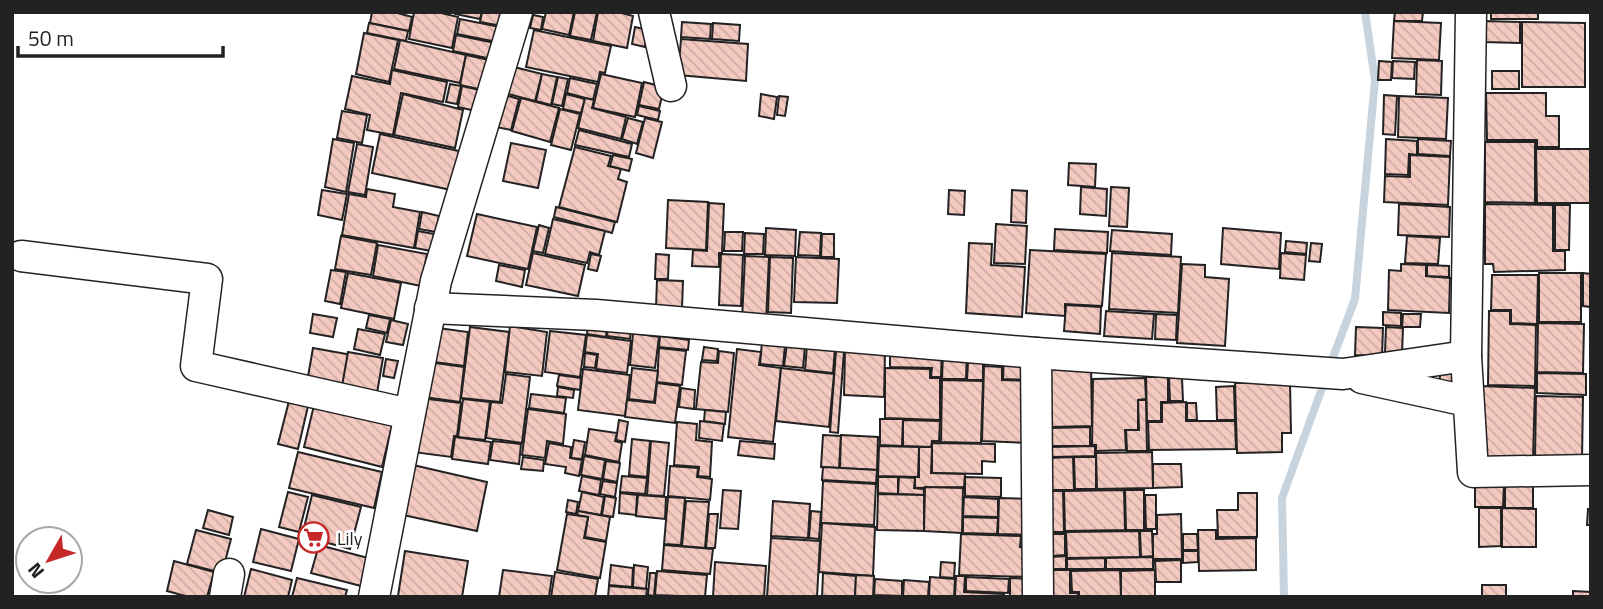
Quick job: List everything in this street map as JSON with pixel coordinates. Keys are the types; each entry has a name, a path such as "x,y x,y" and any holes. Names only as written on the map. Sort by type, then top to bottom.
{"street":[{"path":"374,597 430,308 517,12"},
{"path":"654,12 671,86"},
{"path":"1471,12 1466,356 1474,472 1591,470"},
{"path":"21,256 207,279 196,366 409,414"},
{"path":"430,308 596,316 1036,353 1343,374 1467,401"},
{"path":"1036,353 1038,597"},
{"path":"1343,374 1466,356"}],"building":[{"path":"372,12 394,12 412,17 409,31 370,23"},
{"path":"414,12 437,12 458,17 452,48 409,39"},
{"path":"455,12 482,12 480,19"},
{"path":"482,12 504,12 502,26 480,22"},
{"path":"546,12 574,12 569,35 542,29"},
{"path":"575,12 597,12 591,40 570,36"},
{"path":"598,12 618,12 633,16 627,48 593,41"},
{"path":"1395,12 1423,12 1422,21 1394,21"},
{"path":"1491,12 1538,12 1538,19 1491,19"},
{"path":"533,15 543,17 541,30 530,28"},
{"path":"460,19 500,27 497,42 457,34"},
{"path":"1394,21 1441,23 1439,60 1392,58"},
{"path":"1483,21 1520,22 1520,43 1483,42"},
{"path":"682,22 711,24 710,39 681,37"},
{"path":"1522,22 1585,23 1585,87 1522,87"},
{"path":"369,23 408,31 406,41 367,33"},
{"path":"713,23 740,25 739,41 712,39"},
{"path":"635,27 648,30 645,47 632,44"},
{"path":"534,30 611,46 605,73 600,72 598,82 526,67"},
{"path":"364,33 398,40 389,82 356,74"},
{"path":"456,35 495,43 492,59 453,51"},
{"path":"681,39 748,44 746,81 678,75"},
{"path":"400,40 466,55 460,83 394,69"},
{"path":"466,55 489,60 483,90 460,85"},
{"path":"1417,60 1442,61 1441,95 1416,94"},
{"path":"1379,61 1392,62 1391,80 1378,80"},
{"path":"1393,61 1415,62 1414,79 1392,78"},
{"path":"514,67 542,74 535,101 508,94"},
{"path":"392,70 447,82 443,102 401,93 393,135 367,130 370,115 345,109 352,76 390,84"},
{"path":"1492,71 1519,71 1519,89 1492,89"},
{"path":"542,74 557,77 551,105 536,101"},
{"path":"601,74 642,83 635,117 593,108"},
{"path":"558,77 568,79 562,106 552,104"},
{"path":"570,78 597,84 593,100 567,93"},
{"path":"644,82 664,87 659,109 639,105"},
{"path":"450,84 461,86 457,104 446,102"},
{"path":"462,86 484,91 480,112 458,107"},
{"path":"1486,93 1546,93 1546,116 1559,116 1559,147 1537,147 1537,140 1487,140"},
{"path":"403,94 463,110 455,148 394,135"},
{"path":"566,94 585,99 581,113 563,109"},
{"path":"761,94 777,97 774,119 759,116"},
{"path":"505,95 519,99 511,130 496,127"},
{"path":"1384,95 1397,96 1395,135 1383,134"},
{"path":"779,96 788,97 785,116 777,115"},
{"path":"1399,96 1448,98 1446,139 1398,137"},
{"path":"521,98 559,108 550,142 512,131"},
{"path":"585,98 594,100 592,108 626,117 621,139 578,128"},
{"path":"639,106 660,111 658,120 637,115"},
{"path":"560,109 580,114 571,150 551,145"},
{"path":"342,111 367,115 362,143 337,138"},
{"path":"628,118 643,122 637,144 622,139"},
{"path":"645,118 662,122 653,158 636,153"},
{"path":"579,130 632,144 629,157 575,145"},
{"path":"380,134 459,151 451,190 372,173"},
{"path":"333,139 354,143 346,192 325,187"},
{"path":"1386,139 1417,141 1417,155 1409,154 1408,175 1385,174"},
{"path":"1418,139 1451,141 1450,156 1418,154"},
{"path":"1485,142 1535,142 1535,203 1485,202"},
{"path":"511,143 546,150 538,188 503,181"},
{"path":"357,144 373,147 365,195 348,192"},
{"path":"575,147 611,156 608,166 621,169 618,179 627,182 617,222 559,207"},
{"path":"1536,149 1591,149 1591,203 1537,203"},
{"path":"613,155 632,159 629,171 610,166"},
{"path":"1410,155 1450,157 1448,205 1384,202 1385,176 1410,177"},
{"path":"1069,163 1096,164 1095,187 1068,185"},
{"path":"1081,187 1107,189 1106,216 1080,214"},
{"path":"1111,187 1129,188 1127,227 1109,226"},
{"path":"367,189 395,194 393,207 420,212 414,248 342,235 349,194 366,197"},
{"path":"322,190 347,194 342,220 318,215"},
{"path":"949,190 965,191 964,215 948,214"},
{"path":"1012,190 1027,191 1026,223 1011,222"},
{"path":"668,200 708,202 706,250 666,248"},
{"path":"709,203 724,204 719,267 692,266 693,250 707,251"},
{"path":"1399,204 1450,207 1449,237 1398,235"},
{"path":"1485,204 1553,205 1553,251 1565,251 1565,270 1494,272 1493,264 1485,264"},
{"path":"1555,205 1570,205 1569,250 1555,250"},
{"path":"556,207 615,222 612,233 554,217"},
{"path":"422,212 439,216 436,232 419,229"},
{"path":"477,214 537,227 528,269 467,256"},
{"path":"553,219 605,231 599,255 590,252 587,263 545,254"},
{"path":"996,224 1027,226 1025,264 994,263"},
{"path":"539,225 549,228 543,253 533,251"},
{"path":"766,228 796,230 795,256 765,255"},
{"path":"1223,228 1281,233 1279,269 1221,264"},
{"path":"1055,229 1108,232 1107,253 1054,250"},
{"path":"1112,230 1172,234 1171,255 1110,251"},
{"path":"418,231 434,234 431,251 415,248"},
{"path":"725,232 743,232 742,251 724,251"},
{"path":"800,232 821,233 820,256 798,255"},
{"path":"745,233 764,234 763,254 744,254"},
{"path":"822,234 834,234 834,257 821,257"},
{"path":"341,236 377,243 371,275 335,269"},
{"path":"1407,236 1440,238 1438,264 1405,263"},
{"path":"1286,241 1307,243 1306,254 1285,252"},
{"path":"969,243 992,244 991,265 1025,267 1022,317 966,313"},
{"path":"1311,243 1322,244 1320,262 1309,261"},
{"path":"378,245 427,254 421,286 373,276"},
{"path":"1030,250 1106,254 1102,306 1065,304 1065,316 1026,313"},
{"path":"533,253 585,265 578,296 526,285"},
{"path":"1112,253 1181,257 1178,313 1109,309"},
{"path":"1281,253 1306,255 1304,280 1280,278"},
{"path":"591,254 601,256 597,271 588,269"},
{"path":"656,254 669,255 668,279 655,279"},
{"path":"721,254 743,255 741,306 719,305"},
{"path":"745,256 769,257 766,322 742,321"},
{"path":"770,257 793,258 791,313 768,312"},
{"path":"796,257 839,259 837,303 794,302"},
{"path":"1182,264 1205,265 1205,277 1229,279 1225,346 1177,343"},
{"path":"1401,264 1426,265 1426,276 1450,278 1449,313 1388,310 1389,270 1401,271"},
{"path":"499,265 525,270 522,287 496,281"},
{"path":"1427,265 1449,266 1449,277 1427,276"},
{"path":"331,270 346,272 340,304 325,301"},
{"path":"348,273 401,283 394,319 341,308"},
{"path":"1539,273 1581,273 1581,322 1539,322"},
{"path":"1583,273 1591,274 1591,307 1583,306"},
{"path":"1492,275 1538,275 1537,324 1511,323 1511,310 1491,310"},
{"path":"657,280 683,281 682,308 656,307"},
{"path":"1066,305 1101,307 1100,334 1064,331"},
{"path":"1106,311 1154,314 1152,339 1104,336"},
{"path":"1489,311 1510,311 1510,324 1536,325 1535,386 1488,385"},
{"path":"1383,312 1401,313 1401,326 1383,325"},
{"path":"313,314 337,318 333,337 310,333"},
{"path":"1156,314 1177,315 1176,340 1155,339"},
{"path":"1403,314 1421,314 1420,327 1402,327"},
{"path":"369,315 390,319 387,333 366,328"},
{"path":"391,320 408,324 403,345 386,342"},
{"path":"1538,323 1584,324 1583,373 1537,372"},
{"path":"588,324 607,326 606,337 587,334"},
{"path":"510,326 547,332 542,376 505,372"},
{"path":"431,327 468,332 464,366 427,361"},
{"path":"470,327 509,332 500,402 461,398"},
{"path":"608,327 631,330 630,339 607,336"},
{"path":"1356,327 1383,328 1382,356 1355,355"},
{"path":"1386,327 1403,328 1402,353 1385,352"},
{"path":"358,329 385,334 380,355 354,349"},
{"path":"550,331 586,335 580,377 545,372"},
{"path":"633,333 659,337 655,368 630,365"},
{"path":"587,335 631,341 627,373 596,369 598,354 585,352"},
{"path":"660,336 689,340 688,350 659,347"},
{"path":"762,342 785,345 783,366 760,364"},
{"path":"787,344 805,346 803,368 784,366"},
{"path":"807,345 835,348 833,373 805,370"},
{"path":"704,347 718,349 717,361 702,360"},
{"path":"313,348 358,356 350,395 306,388"},
{"path":"659,348 686,351 682,385 657,382"},
{"path":"890,348 942,349 941,377 931,377 932,368 890,367"},
{"path":"737,349 761,352 759,365 781,368 773,442 728,437"},
{"path":"845,350 885,352 884,397 844,395"},
{"path":"719,351 734,353 728,412 696,409 701,362 718,363"},
{"path":"836,351 844,351 838,433 830,432"},
{"path":"348,352 383,358 376,399 341,392"},
{"path":"585,353 597,355 595,368 584,367"},
{"path":"943,353 967,353 966,379 942,379"},
{"path":"1004,356 1030,357 1029,380 1003,379"},
{"path":"386,359 398,361 394,378 383,376"},
{"path":"428,362 464,367 460,402 424,397"},
{"path":"968,362 983,362 983,380 967,380"},
{"path":"1091,364 1092,426 1051,427 1050,365"},
{"path":"984,366 1002,367 1002,380 1029,381 1027,443 982,441"},
{"path":"1441,367 1454,368 1452,386 1439,385"},
{"path":"632,368 658,371 654,402 629,399"},
{"path":"781,368 834,374 829,427 776,421"},
{"path":"885,368 930,369 930,378 940,378 940,420 885,418"},
{"path":"583,369 630,375 625,416 578,410"},
{"path":"1537,373 1586,374 1586,395 1537,393"},
{"path":"506,374 530,377 522,443 486,438 491,402 502,403"},
{"path":"559,375 581,378 580,390 557,386"},
{"path":"1146,377 1168,377 1168,402 1161,402 1161,421 1147,421"},
{"path":"1145,378 1146,399 1138,400 1138,430 1125,430 1126,450 1096,451 1096,445 1092,445 1093,379"},
{"path":"1169,378 1182,378 1183,401 1170,401"},
{"path":"942,380 983,381 981,443 941,442"},
{"path":"1290,382 1291,433 1282,433 1282,452 1237,453 1235,383"},
{"path":"657,383 680,386 675,423 625,417 627,400 655,403"},
{"path":"1234,386 1235,420 1217,420 1216,387"},
{"path":"1480,386 1535,388 1533,459 1479,458"},
{"path":"558,387 574,390 573,398 557,396"},
{"path":"681,388 695,390 694,409 679,407"},
{"path":"531,394 566,398 564,413 529,408"},
{"path":"1536,396 1583,397 1582,460 1535,459"},
{"path":"290,397 309,402 298,449 278,444"},
{"path":"420,398 461,403 451,457 413,452"},
{"path":"463,399 490,402 485,440 458,437"},
{"path":"1138,400 1146,400 1147,451 1127,451 1126,430 1139,430"},
{"path":"315,401 393,421 382,467 304,447"},
{"path":"1186,402 1186,421 1235,421 1236,449 1149,450 1148,422 1162,422 1162,403"},
{"path":"1187,403 1196,403 1197,420 1187,420"},
{"path":"528,409 566,414 563,444 547,441 545,458 522,455"},
{"path":"705,410 726,412 725,424 704,421"},
{"path":"880,419 903,419 902,446 880,445"},
{"path":"619,420 628,422 625,442 616,440"},
{"path":"903,420 940,421 939,441 932,441 931,447 903,446"},
{"path":"700,421 724,424 722,441 699,438"},
{"path":"677,422 697,424 696,440 712,442 710,477 698,476 699,467 674,465"},
{"path":"1090,427 1090,446 1052,446 1051,428"},
{"path":"589,429 617,433 615,441 622,443 619,462 585,455"},
{"path":"823,435 841,436 839,468 821,467"},
{"path":"841,435 878,437 877,470 840,468"},
{"path":"455,437 491,442 488,464 452,459"},
{"path":"632,439 650,441 647,477 629,475"},
{"path":"574,440 585,442 582,459 571,458"},
{"path":"493,441 521,444 519,464 490,460"},
{"path":"651,441 669,443 664,496 647,495"},
{"path":"740,441 775,444 774,459 738,455"},
{"path":"549,443 571,447 570,458 582,460 579,476 565,473 566,467 545,464"},
{"path":"932,443 995,444 995,462 982,461 982,474 932,473"},
{"path":"879,446 919,447 918,477 878,476"},
{"path":"1095,446 1095,456 1052,457 1052,447"},
{"path":"919,447 932,447 931,473 965,474 964,487 915,488 915,477 919,477"},
{"path":"298,452 382,472 374,508 289,488"},
{"path":"1152,452 1153,488 1097,489 1096,453"},
{"path":"584,456 605,460 602,479 581,475"},
{"path":"523,457 544,460 543,471 521,469"},
{"path":"1073,457 1074,490 1050,490 1049,458"},
{"path":"1074,457 1096,457 1096,489 1075,489"},
{"path":"606,461 620,463 617,482 603,479"},
{"path":"1153,464 1181,464 1182,487 1153,488"},
{"path":"413,465 487,482 477,531 403,515"},
{"path":"670,466 698,468 697,477 712,479 710,500 668,496"},
{"path":"823,467 877,470 876,483 822,480"},
{"path":"582,476 601,480 599,495 579,491"},
{"path":"622,476 647,478 645,494 620,492"},
{"path":"878,477 898,477 898,494 878,493"},
{"path":"899,477 915,478 914,488 924,489 924,495 898,494"},
{"path":"965,477 1001,478 1001,497 965,496"},
{"path":"1505,479 1533,479 1533,508 1505,508"},
{"path":"603,481 617,483 615,497 600,494"},
{"path":"823,481 876,484 874,525 821,523"},
{"path":"1475,484 1504,484 1503,507 1475,507"},
{"path":"925,487 963,488 962,533 924,531"},
{"path":"723,490 741,491 738,529 720,528"},
{"path":"1124,490 1125,530 1065,531 1064,491"},
{"path":"1125,490 1144,490 1144,530 1126,530"},
{"path":"1049,491 1063,491 1064,532 1050,532"},
{"path":"288,492 308,497 299,532 279,527"},
{"path":"582,492 604,497 601,515 578,511"},
{"path":"620,493 637,495 636,515 619,513"},
{"path":"1238,493 1257,493 1257,537 1218,537 1217,510 1238,510"},
{"path":"878,494 924,495 924,531 877,530"},
{"path":"312,495 361,507 350,549 302,536"},
{"path":"638,495 666,497 665,519 636,516"},
{"path":"1145,495 1156,495 1156,529 1146,529"},
{"path":"605,496 616,498 613,517 602,515"},
{"path":"668,497 685,498 681,545 664,544"},
{"path":"964,497 998,499 998,517 963,516"},
{"path":"999,498 1032,499 1031,535 998,534"},
{"path":"568,500 578,502 576,514 566,512"},
{"path":"686,501 709,502 705,548 682,546"},
{"path":"773,501 810,504 808,538 771,536"},
{"path":"1479,508 1501,508 1501,546 1479,547"},
{"path":"1502,508 1536,509 1536,547 1502,547"},
{"path":"1588,509 1591,509 1591,525 1587,525"},
{"path":"208,510 233,517 229,535 203,528"},
{"path":"578,511 610,517 606,541 585,537 588,517 577,515"},
{"path":"811,511 821,512 819,539 809,538"},
{"path":"567,514 588,517 584,538 606,542 600,578 557,570"},
{"path":"709,514 718,514 715,548 706,548"},
{"path":"1181,514 1182,559 1153,559 1153,534 1157,534 1157,515"},
{"path":"963,517 998,518 997,534 963,533"},
{"path":"822,523 875,527 873,576 819,572"},
{"path":"261,529 299,539 291,571 253,562"},
{"path":"196,530 231,539 222,573 187,564"},
{"path":"1198,530 1216,530 1216,539 1256,538 1256,570 1199,571"},
{"path":"1139,531 1140,557 1067,558 1066,532"},
{"path":"1140,531 1152,531 1153,556 1141,557"},
{"path":"961,534 1021,536 1020,547 1032,547 1031,577 959,575"},
{"path":"1051,534 1065,534 1065,555 1051,556"},
{"path":"1183,534 1197,534 1198,550 1183,550"},
{"path":"771,538 820,541 817,597 767,597"},
{"path":"319,545 368,558 361,586 311,573"},
{"path":"664,545 713,549 710,574 662,570"},
{"path":"405,551 468,561 462,597 398,596"},
{"path":"1183,551 1198,551 1198,562 1183,563"},
{"path":"1066,556 1066,569 1051,569 1051,557"},
{"path":"1153,557 1153,569 1106,569 1106,558"},
{"path":"1105,558 1105,569 1067,569 1067,559"},
{"path":"1181,560 1181,582 1156,582 1155,561"},
{"path":"174,561 214,572 207,597 189,597 167,591"},
{"path":"715,562 766,566 764,597 713,597"},
{"path":"941,562 955,563 954,578 940,577"},
{"path":"611,565 633,568 632,587 609,585"},
{"path":"634,565 648,567 646,589 633,587"},
{"path":"251,569 292,580 288,597 244,597"},
{"path":"503,570 552,576 549,597 499,597"},
{"path":"1052,570 1070,570 1070,593 1078,593 1078,597 1052,597"},
{"path":"1120,570 1121,597 1079,597 1079,592 1072,592 1071,571"},
{"path":"1155,570 1155,597 1121,597 1121,571"},
{"path":"657,571 707,575 705,597 655,595"},
{"path":"555,572 598,579 595,597 551,597"},
{"path":"650,573 656,573 654,596 648,595"},
{"path":"823,573 856,576 855,597 822,597"},
{"path":"856,575 874,576 873,597 855,597"},
{"path":"956,576 965,576 964,592 1004,594 1004,597 955,597"},
{"path":"930,577 955,579 954,597 929,597"},
{"path":"966,577 1009,579 1008,593 966,591"},
{"path":"297,578 347,590 345,597 292,597"},
{"path":"1010,578 1032,579 1031,597 1010,597"},
{"path":"875,579 902,581 902,596 874,595"},
{"path":"904,580 929,582 928,597 903,597"},
{"path":"1482,585 1506,585 1506,597 1482,597"},
{"path":"609,586 647,589 646,597 608,597"},
{"path":"1573,591 1591,592 1591,597 1573,597"}],"waterway":[{"path":"1329,368 1355,299 1375,80 1365,12"},
{"path":"1284,597 1282,498 1325,380"}],"place":[{"name":"Lily","path":"314,538"}]}
